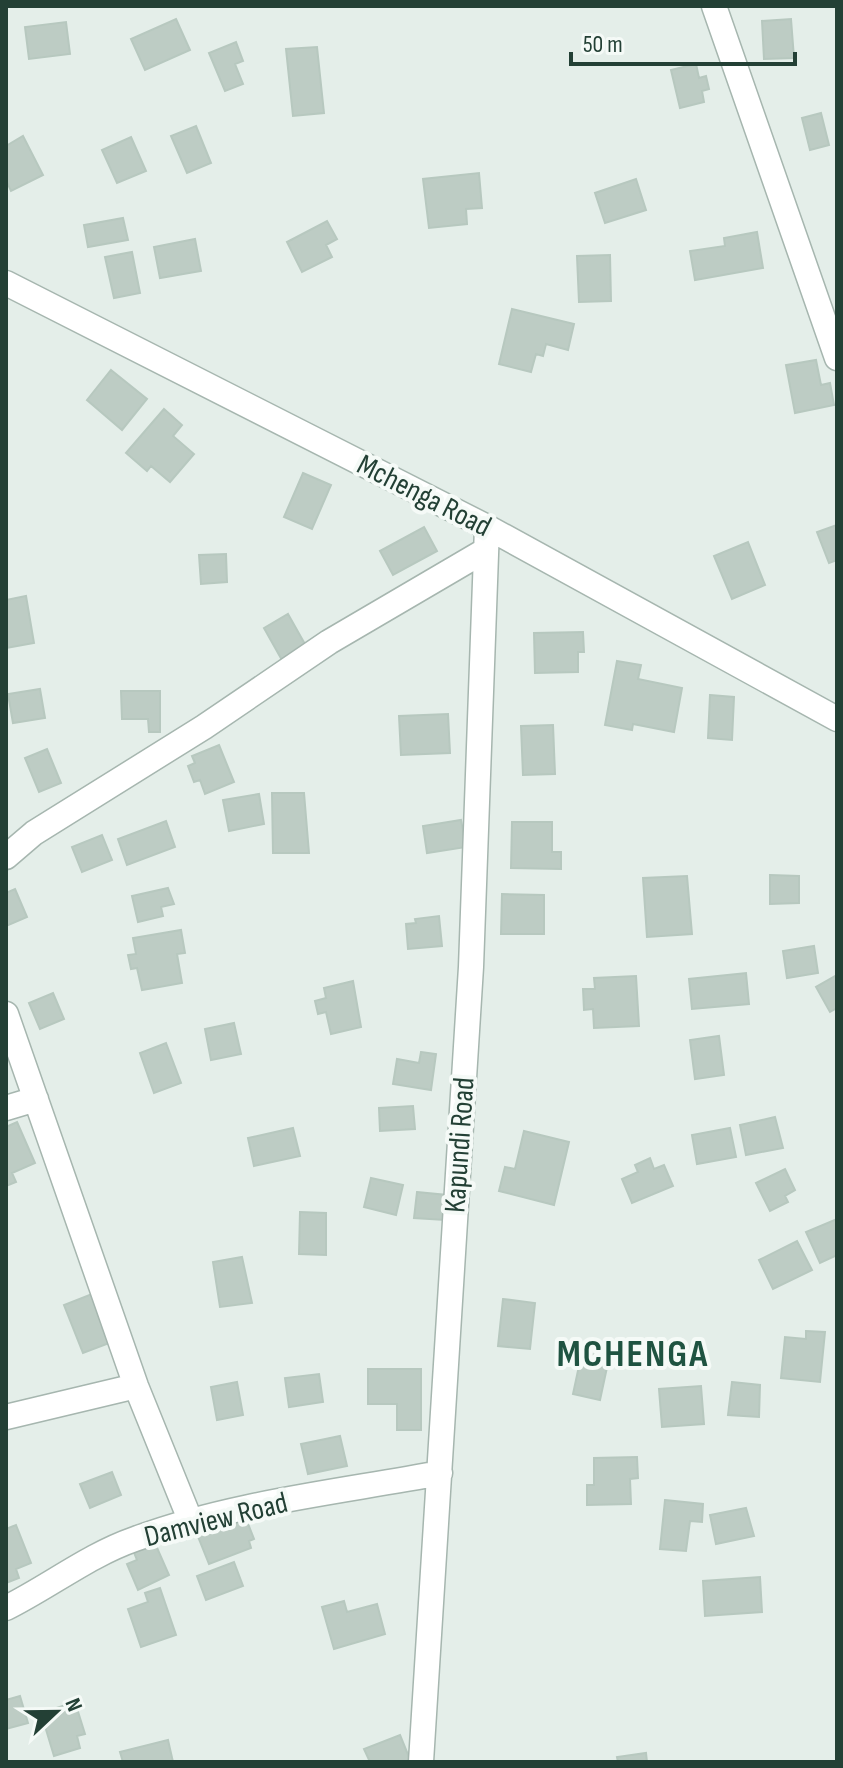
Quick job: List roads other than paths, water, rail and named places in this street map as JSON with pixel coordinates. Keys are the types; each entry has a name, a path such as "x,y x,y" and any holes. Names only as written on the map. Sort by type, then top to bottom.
{"street":[{"path":"714,6 837,358"},
{"name":"Mchenga Road","path":"6,283 837,719"},
{"path":"6,857 34,833 204,727 487,538"},
{"name":"Kapundi Road","path":"421,1762 471,967 487,538"},
{"path":"6,1014 136,1386 191,1522"},
{"path":"6,1108 36,1099"},
{"path":"6,1417 136,1386"},
{"name":"Damview Road","path":"6,1608 36,1594 96,1556 135,1539 231,1512 440,1473"}],"district":[{"name":"MCHENGA","path":"633,1354"}]}
